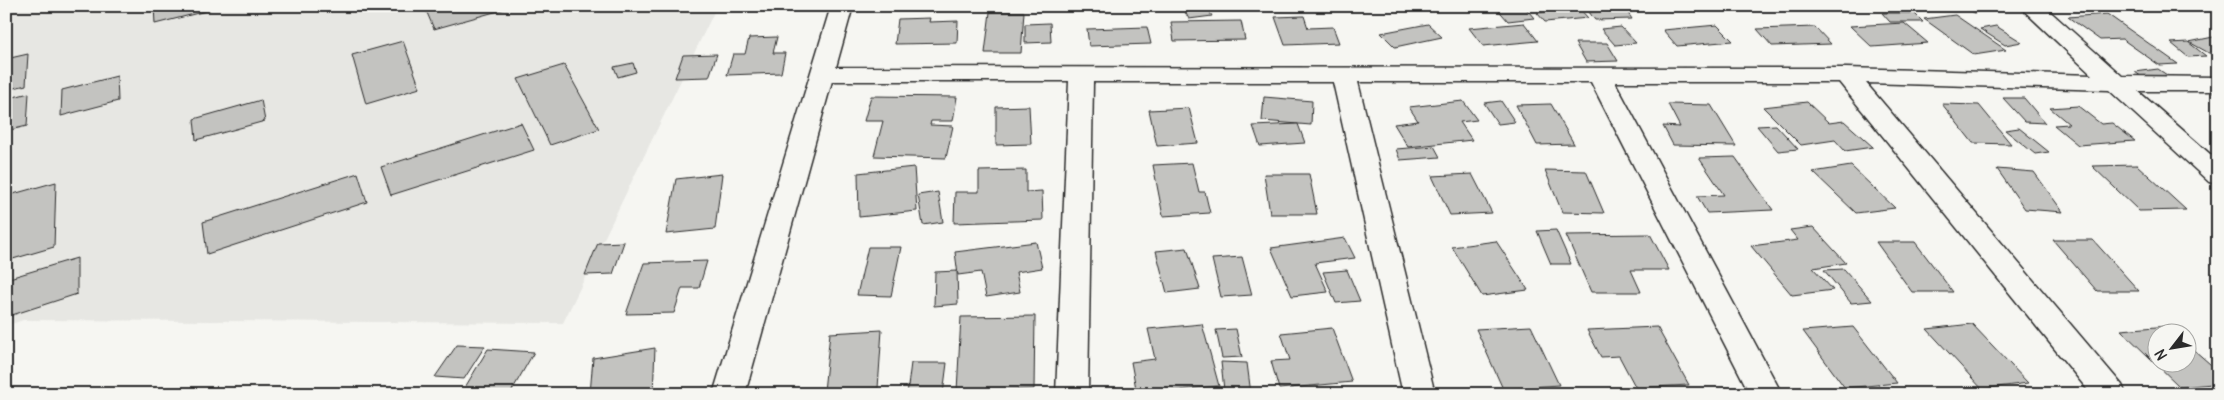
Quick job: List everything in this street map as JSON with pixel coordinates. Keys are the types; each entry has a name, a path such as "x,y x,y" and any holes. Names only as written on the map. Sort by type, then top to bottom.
{"street":[{"path":"729,394 842,6"},
{"path":"2030,6 2218,176"},
{"path":"823,74 1846,75 2218,84"},
{"path":"1599,74 1766,394"},
{"path":"1072,394 1081,75"},
{"path":"1344,75 1419,394"},
{"path":"1846,75 2110,394"}],"shaded area":[{"path":"6,6 717,6 563,323 23,320 6,326"}],"building":[{"path":"154,6 210,6 210,10 155,24"},
{"path":"433,6 516,6 434,29 425,8"},
{"path":"1278,6 1305,6 1306,7 1280,10"},
{"path":"1495,6 1524,6 1534,18 1508,21"},
{"path":"1932,6 1952,6 1957,11 1938,11"},
{"path":"1961,6 1984,6 1987,7 1975,13"},
{"path":"1579,8 1588,18 1545,22 1537,13"},
{"path":"1208,9 1212,16 1189,19 1185,12"},
{"path":"1626,10 1632,19 1595,20 1589,12"},
{"path":"990,12 1024,12 1021,53 985,53"},
{"path":"1882,13 1914,13 1923,22 1890,22"},
{"path":"2107,14 2178,64 2159,65 2122,39 2100,40 2068,17"},
{"path":"1955,15 2006,50 1974,55 1924,19"},
{"path":"1304,16 1308,28 1333,27 1339,43 1285,45 1275,17"},
{"path":"930,18 929,22 958,21 957,43 895,44 898,19"},
{"path":"1241,21 1245,40 1174,41 1171,22"},
{"path":"1050,23 1051,42 1025,43 1025,24"},
{"path":"1524,23 1538,41 1483,46 1469,28"},
{"path":"1904,23 1928,43 1872,47 1850,26"},
{"path":"1428,24 1442,37 1395,47 1381,33"},
{"path":"1717,25 1733,41 1677,46 1663,30"},
{"path":"1996,26 2022,42 2005,45 1980,29"},
{"path":"1147,27 1151,44 1089,46 1087,29"},
{"path":"1621,27 1636,43 1615,45 1601,29"},
{"path":"1815,27 1831,44 1772,46 1757,29"},
{"path":"2218,36 2218,58 2189,42"},
{"path":"777,37 773,53 785,53 781,73 727,75 733,54 745,54 749,38"},
{"path":"403,41 420,88 366,104 352,55"},
{"path":"2188,42 2206,56 2188,57 2171,43"},
{"path":"1575,43 1607,43 1618,61 1586,62"},
{"path":"28,54 26,85 6,90 6,59"},
{"path":"717,54 709,77 675,78 683,55"},
{"path":"633,63 636,72 618,77 614,67"},
{"path":"564,65 599,129 550,145 518,79"},
{"path":"2158,69 2176,81 2152,84 2135,72"},
{"path":"117,76 118,101 61,116 62,90"},
{"path":"29,93 27,126 6,131 6,99"},
{"path":"871,96 957,97 953,121 931,121 930,125 953,126 946,158 874,156 883,121 864,121"},
{"path":"1264,97 1312,101 1311,125 1262,121"},
{"path":"2003,98 2024,98 2045,123 2025,122"},
{"path":"261,100 265,121 196,140 194,119"},
{"path":"1463,101 1477,120 1460,122 1472,140 1408,147 1394,124 1418,121 1409,107"},
{"path":"1501,101 1515,122 1498,124 1484,103"},
{"path":"1807,102 1829,123 1844,121 1873,147 1845,151 1835,140 1801,145 1763,107"},
{"path":"1551,104 1574,144 1537,145 1516,105"},
{"path":"1668,104 1711,105 1736,146 1673,145 1663,126 1680,127"},
{"path":"1942,104 1979,105 2011,144 1973,143"},
{"path":"1029,106 1031,144 996,145 996,107"},
{"path":"2078,106 2101,124 2112,123 2135,141 2078,145 2054,125 2069,124 2050,108"},
{"path":"1189,108 1198,143 1157,146 1149,110"},
{"path":"521,123 534,150 391,195 381,167"},
{"path":"1298,124 1305,143 1260,146 1253,126"},
{"path":"1776,125 1798,149 1778,151 1757,126"},
{"path":"2019,128 2049,152 2035,154 2005,130"},
{"path":"1434,146 1440,157 1400,160 1396,149"},
{"path":"1735,157 1773,210 1707,213 1697,196 1724,195 1699,158"},
{"path":"1192,163 1199,192 1205,192 1210,213 1163,216 1153,165"},
{"path":"2137,165 2186,210 2139,211 2092,166"},
{"path":"1851,166 1895,208 1856,213 1813,172"},
{"path":"914,167 917,211 859,217 858,173"},
{"path":"1997,169 2034,172 2063,212 2025,209"},
{"path":"1026,170 1026,192 1042,191 1043,220 954,223 955,192 979,192 979,171"},
{"path":"1545,170 1586,171 1604,213 1562,212"},
{"path":"358,173 367,202 207,254 203,222"},
{"path":"722,174 715,229 666,234 676,179"},
{"path":"1264,174 1309,174 1317,214 1270,214"},
{"path":"1472,174 1492,213 1450,215 1432,176"},
{"path":"56,182 54,247 6,261 6,196"},
{"path":"938,192 943,222 923,225 918,195"},
{"path":"1813,227 1846,263 1813,268 1833,290 1792,295 1751,246 1798,240 1790,230"},
{"path":"1556,230 1571,264 1551,264 1537,231"},
{"path":"1650,234 1669,270 1631,270 1641,292 1591,292 1566,235"},
{"path":"1345,238 1355,258 1315,263 1328,292 1292,296 1271,248"},
{"path":"2053,240 2093,240 2139,291 2097,291"},
{"path":"1496,241 1528,290 1482,296 1452,247"},
{"path":"624,242 613,274 585,275 598,243"},
{"path":"1036,242 1042,268 1016,272 1020,292 986,297 981,272 958,275 955,252"},
{"path":"1876,242 1915,242 1953,292 1912,292"},
{"path":"868,247 901,247 891,296 857,295"},
{"path":"1187,248 1200,289 1167,293 1156,251"},
{"path":"1242,257 1252,295 1221,297 1212,259"},
{"path":"77,258 77,294 6,317 6,279"},
{"path":"707,261 699,288 682,288 674,313 626,314 644,263"},
{"path":"1844,269 1872,301 1851,303 1824,270"},
{"path":"1347,270 1360,301 1336,303 1323,272"},
{"path":"957,271 958,304 934,306 935,272"},
{"path":"1035,316 1034,389 957,391 961,317"},
{"path":"1202,324 1219,386 1137,394 1131,362 1155,359 1148,329"},
{"path":"1972,324 2028,383 1982,389 1927,329"},
{"path":"1531,326 1559,385 1503,389 1476,329"},
{"path":"1657,327 1689,385 1636,388 1619,356 1601,357 1587,330"},
{"path":"1853,327 1897,383 1845,388 1803,331"},
{"path":"1332,328 1352,382 1279,389 1271,361 1290,360 1281,333"},
{"path":"2146,328 2146,354 2121,330"},
{"path":"1236,329 1242,357 1222,358 1216,330"},
{"path":"882,330 878,388 824,391 830,333"},
{"path":"457,345 485,346 464,379 435,377"},
{"path":"655,348 653,394 590,394 593,358"},
{"path":"488,349 534,352 510,394 461,394"},
{"path":"2196,352 2218,371 2218,390 2212,384 2180,387 2164,372 2196,372"},
{"path":"1221,362 1247,363 1251,394 1182,394 1182,391 1224,390"},
{"path":"911,363 947,363 943,394 907,394"},
{"path":"2157,388 2214,391 2216,394 2161,394"}]}
